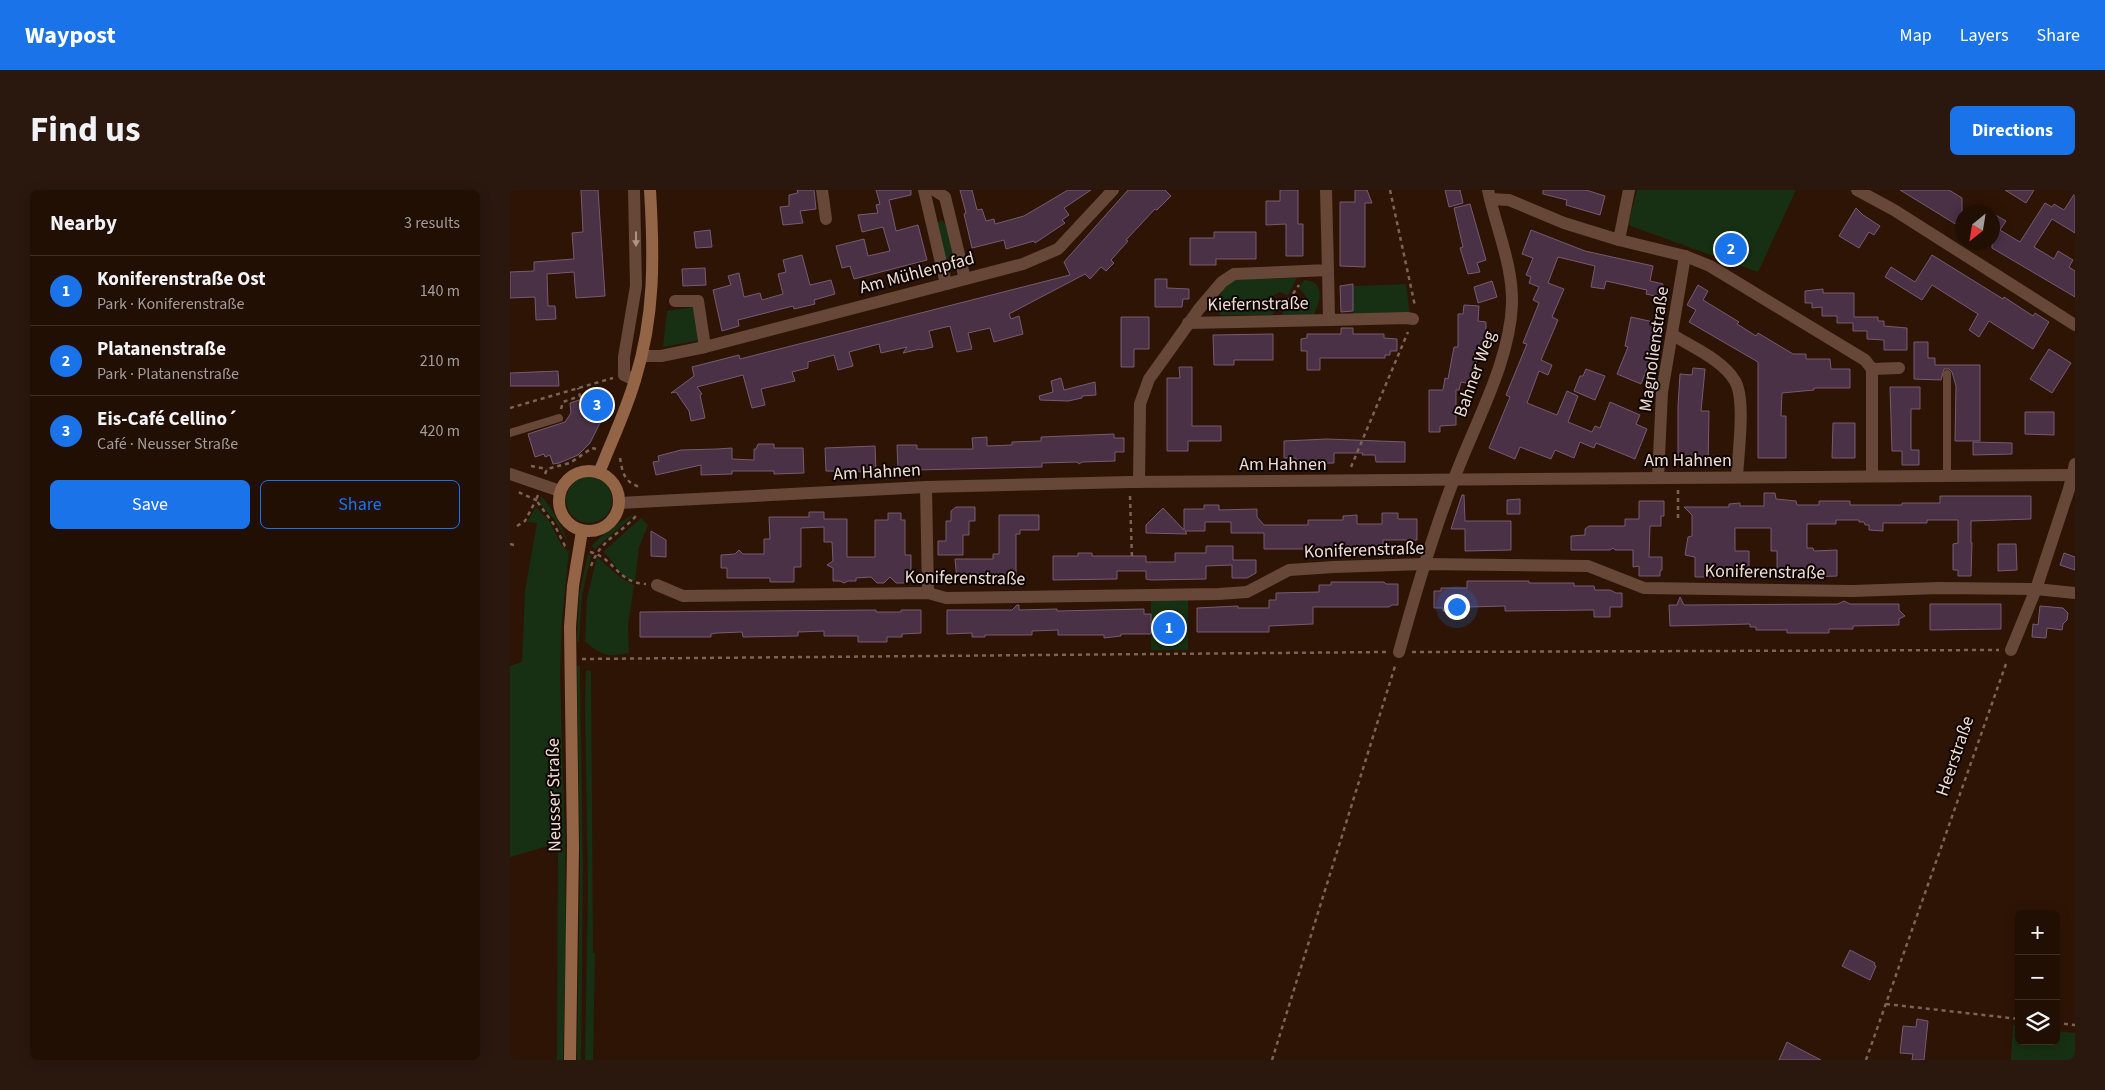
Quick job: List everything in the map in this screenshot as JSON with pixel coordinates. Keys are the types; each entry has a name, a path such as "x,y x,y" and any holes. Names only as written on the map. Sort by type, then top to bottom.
{"main road":[{"path":"599,473 630,378 642,356 653,289 650,190"},
{"path":"587,471 599,473 609,478 615,487 619,503 613,519 604,527 594,531 582,531 571,526 562,516 558,504 560,491 566,481 576,474 587,471"},
{"name":"Neusser Straße","path":"570,1060 573,847 570,627 573,586 582,531"}],"street":[{"path":"630,378 624,357 636,286 634,190"},
{"path":"822,190 826,219"},
{"path":"924,190 946,284"},
{"path":"934,190 945,197 966,279"},
{"name":"Am Mühlenpfad","path":"642,356 660,356 705,347 1023,264 1058,249 1113,190"},
{"name":"Kiefernstraße","path":"1326,190 1329,320"},
{"path":"1619,240 1629,190"},
{"path":"1857,190 1894,210 2075,325"},
{"path":"1489,194 1619,240 1685,256 1718,271 1865,360 1872,369 1872,476"},
{"name":"Bahner Weg","path":"1399,652 1424,564 1453,480 1503,356 1510,328 1512,302 1510,272 1489,194"},
{"path":"931,219 950,215"},
{"name":"Magnolienstraße","path":"1658,478 1662,392 1685,256"},
{"name":"Kiefernstraße","path":"1134,482 1140,404 1149,379 1188,323 1222,282 1234,274 1328,270"},
{"path":"675,301 698,301 705,347"},
{"name":"Kiefernstraße","path":"1188,323 1413,319"},
{"path":"1673,335 1720,365 1735,381 1741,399 1737,477"},
{"path":"1872,369 1899,368"},
{"path":"2011,650 2036,589 2074,471"},
{"name":"Am Hahnen","path":"619,503 926,487 1134,482 1872,476 2074,471"},
{"path":"510,474 560,491"},
{"path":"926,487 928,593"},
{"name":"Koniferenstraße","path":"657,585 683,596 928,593 946,598 1219,594 1247,592 1289,570 1424,564 1588,566 1644,588 1843,591 1939,588 2036,589 2075,593"}],"lane":[{"path":"1947,475 1948,374"},
{"path":"510,434 559,418"}],"path":[{"path":"1349,481 1351,468 1416,312 1390,190"},
{"path":"1275,321 1308,271"},
{"path":"510,408 578,388 630,378"},
{"path":"559,418 563,402 580,396 578,388"},
{"path":"1678,478 1678,519"},
{"path":"1132,559 1134,482"},
{"path":"510,488 536,500 525,521 517,526"},
{"path":"596,553 607,560 627,580 636,584 657,585"},
{"path":"582,659 1399,652 2011,650"},
{"name":"Heerstraße","path":"1866,1060 2011,650"},
{"path":"1272,1060 1399,652"},
{"path":"1886,1004 2015,1020"},
{"path":"2060,1023 2075,1025"}],"green space":[{"path":"1637,190 1796,190 1758,272 1628,225"},
{"path":"941,220 946,224 954,256 950,261 945,257 936,224"},
{"path":"1297,278 1288,295 1280,292 1273,295 1272,300 1278,307 1272,315 1220,315 1215,306 1223,289 1235,279"},
{"path":"1304,280 1311,281 1319,288 1318,305 1313,316 1281,315 1290,302 1301,306 1305,302 1305,295 1299,288"},
{"path":"1406,284 1410,316 1353,317 1353,286"},
{"path":"694,307 701,340 663,347 667,311"},
{"path":"589,477 602,481 608,487 612,500 608,513 602,519 589,523 576,519 570,513 566,500 570,487 576,481"},
{"path":"541,496 557,518 568,543 554,519 540,504"},
{"path":"536,507 549,521 562,546 569,551 562,619 560,674 566,942 563,1060 557,1060 558,843 510,857 510,666 522,662 525,591 537,523 527,522"},
{"path":"635,514 595,549 592,546 612,528"},
{"path":"641,518 648,525 639,547 635,581 621,573 603,552"},
{"path":"588,554 591,556 582,595 579,642 577,642 579,595"},
{"path":"597,557 621,578 634,585 628,625 629,653 605,654 596,650 585,641 587,598"},
{"path":"1151,600 1188,600 1188,650 1151,650"},
{"path":"580,665 583,866 581,1060 577,1060 580,866 577,666"},
{"path":"591,670 593,953 595,953 593,1060 585,1060 588,889 585,702 586,671"},
{"path":"2013,1025 2015,1025 2015,1045 2060,1045 2060,1031 2075,1033 2075,1060 2011,1060"}],"building":[{"path":"581,190 598,190 605,296 576,298 574,272 547,274 548,306 555,306 556,319 536,320 535,297 510,298 510,272 534,271 534,262 574,259 572,233 583,232"},
{"path":"797,190 814,190 816,209 800,211 803,223 783,225 780,207 789,206 789,195 798,193"},
{"path":"876,190 911,190 911,195 889,200 896,231 918,225 927,260 854,279 850,266 842,268 836,246 864,239 868,256 890,251 883,227 862,232 858,215 878,213 876,205 880,204"},
{"path":"960,190 972,190 977,210 982,209 986,221 994,219 995,224 1024,216 1068,190 1091,190 1064,208 1069,215 1062,220 1065,223 1035,243 1034,241 1006,249 1004,240 972,248"},
{"path":"1128,190 1165,190 1171,196 1157,210 1155,209 1126,240 1128,241 1111,260 1114,263 1106,271 1101,267 1090,279 1085,274 1009,314 1011,319 1019,316 1023,334 994,342 990,328 968,333 972,349 957,352 950,326 929,331 933,347 903,353 907,347 881,353 879,344 849,352 853,366 838,370 834,355 808,362 808,368 792,372 795,381 761,389 765,405 752,408 743,375 697,387 702,394 700,395 705,418 691,421 689,411 676,392 671,393 694,376 692,367 739,355 740,359 1070,275 1064,262"},
{"path":"1280,190 1298,190 1298,224 1303,224 1303,256 1286,256 1286,224 1266,225 1266,201 1280,201"},
{"path":"1355,190 1367,190 1372,203 1365,203 1365,267 1340,266 1340,202 1355,202"},
{"path":"1445,190 1460,190 1463,203 1449,207"},
{"path":"1543,190 1586,190 1605,196 1600,215 1566,205 1567,200 1543,194"},
{"path":"1900,190 1949,190 1962,198 1962,205 1955,205 1955,224"},
{"path":"2005,190 2034,190 2026,203"},
{"path":"2075,193 2075,233 2052,219 2034,247 2054,259 2058,251 2073,260 2069,267 2075,271 2075,297 1995,250 2000,250 2000,230 2020,242 2045,203 2052,207 2054,204 2064,210"},
{"path":"1470,204 1486,260 1477,263 1480,272 1468,274 1460,248 1463,247 1454,208"},
{"path":"1856,208 1880,226 1874,235 1869,232 1859,248 1839,236"},
{"path":"2000,218 2006,221 2000,230"},
{"path":"710,230 712,247 696,248 694,232"},
{"path":"1531,230 1585,251 1653,266 1650,281 1663,284 1660,297 1646,294 1647,290 1606,281 1604,289 1591,287 1595,266 1558,257 1548,283 1564,289 1552,317 1558,320 1541,360 1552,365 1548,375 1539,371 1527,403 1557,415 1567,391 1578,396 1568,422 1592,432 1595,426 1600,428 1610,402 1640,415 1636,424 1647,429 1635,459 1596,443 1594,448 1580,442 1574,458 1555,450 1551,459 1520,447 1515,459 1489,448 1510,397 1506,395 1527,344 1523,343 1539,303 1533,300 1539,287 1529,283 1531,277 1526,275 1533,258 1522,254"},
{"path":"1214,232 1256,232 1256,259 1216,259 1216,265 1190,265 1190,238 1214,238"},
{"path":"802,255 810,285 831,280 835,294 814,300 815,304 794,309 793,306 738,320 739,326 722,331 713,290 731,285 728,276 739,273 744,297 760,293 762,300 783,294 778,274 786,272 783,260"},
{"path":"1932,255 2003,299 2004,297 2033,316 2035,313 2049,322 2033,349 1989,321 1979,337 1969,330 1978,314 1932,285 1922,300 1885,277 1891,267 1915,282"},
{"path":"705,268 706,285 683,286 682,269"},
{"path":"1155,279 1167,279 1167,288 1189,289 1189,299 1183,299 1182,307 1155,307"},
{"path":"1492,281 1497,297 1478,303 1474,287"},
{"path":"1353,284 1353,311 1341,312 1340,286"},
{"path":"1698,285 1708,291 1703,300 1739,322 1737,324 1756,336 1758,333 1793,354 1806,354 1806,359 1830,359 1831,369 1850,369 1850,388 1814,388 1814,390 1782,393 1781,416 1786,416 1786,458 1758,458 1758,362 1689,322 1696,310 1687,305"},
{"path":"1823,289 1823,293 1854,293 1854,317 1878,317 1878,321 1884,321 1884,326 1907,328 1907,350 1884,350 1884,340 1867,339 1867,331 1853,331 1853,323 1837,323 1837,316 1822,316 1822,307 1812,308 1812,303 1805,303 1805,291"},
{"path":"1464,305 1479,306 1478,321 1486,322 1486,348 1479,348 1472,384 1461,382 1459,390 1456,390 1456,425 1440,426 1440,432 1429,432 1429,390 1443,390 1445,378 1448,379 1454,347 1458,347 1458,314 1463,314"},
{"path":"1121,317 1149,317 1149,349 1134,349 1134,367 1121,367"},
{"path":"1631,317 1658,323 1652,356 1641,384 1617,374 1628,347 1625,346"},
{"path":"1341,328 1353,328 1353,334 1384,334 1384,338 1397,339 1397,351 1390,351 1390,355 1385,355 1385,358 1320,358 1320,370 1307,370 1307,351 1301,351 1301,339 1307,338 1307,334 1341,334"},
{"path":"1273,334 1273,360 1234,360 1234,365 1214,365 1213,335"},
{"path":"1914,342 1928,342 1928,358 1935,358 1935,365 1980,365 1980,441 1955,441 1956,386 1952,372 1949,369 1944,369 1941,380 1914,379"},
{"path":"2049,349 2071,363 2052,393 2030,379"},
{"path":"1179,367 1192,367 1192,426 1221,426 1221,441 1188,441 1188,451 1167,451 1167,378 1180,378"},
{"path":"1693,368 1705,369 1701,411 1709,411 1708,466 1693,466 1693,458 1678,458 1680,374 1692,375"},
{"path":"1586,369 1605,376 1595,400 1574,391 1580,376 1583,376"},
{"path":"558,371 559,386 510,386 510,373"},
{"path":"1061,378 1064,390 1095,382 1096,395 1082,396 1082,398 1068,401 1040,400 1039,396 1053,392 1051,381"},
{"path":"1890,387 1920,387 1920,409 1911,409 1911,450 1919,450 1919,465 1902,465 1902,451 1892,451"},
{"path":"582,399 584,405 603,399 601,421 590,443 578,455 559,463 553,464 550,455 545,457 544,454 535,457 528,434 565,422 571,413 570,403"},
{"path":"2025,412 2054,412 2054,435 2025,434"},
{"path":"1833,423 1855,423 1855,458 1832,458"},
{"path":"1114,434 1114,438 1124,438 1124,452 1115,452 1115,461 1082,462 1079,464 1077,462 1042,463 1042,467 898,469 897,445 917,445 917,449 973,449 972,438 987,437 987,446 1012,445 1012,442 1041,441 1041,437"},
{"path":"1327,439 1405,442 1405,462 1376,462 1375,455 1362,455 1363,453 1334,453 1334,463 1296,464 1296,458 1284,458 1284,441"},
{"path":"1973,442 2012,443 2012,454 1973,455"},
{"path":"758,444 774,444 774,448 803,448 804,473 774,474 774,471 732,471 732,474 701,475 701,465 656,475 653,462 659,461 658,456 681,450 732,448 732,459 754,460 754,449 756,449"},
{"path":"875,446 876,472 826,471 825,448"},
{"path":"1764,493 1775,493 1776,499 1796,501 1797,505 1819,505 1819,501 1850,501 1850,505 1902,505 1902,503 1940,503 1940,496 2031,496 2031,519 1971,521 1971,576 1958,576 1958,570 1953,570 1953,544 1958,543 1958,520 1927,520 1927,523 1883,523 1883,531 1869,530 1869,525 1859,522 1859,520 1836,520 1836,524 1807,524 1807,548 1813,548 1814,551 1837,550 1837,576 1777,578 1777,551 1771,551 1771,528 1735,528 1735,551 1749,551 1749,577 1695,577 1695,557 1685,555 1688,537 1692,536 1692,515 1684,507 1729,507 1729,504 1740,503 1740,506 1764,506"},
{"path":"1462,495 1464,495 1465,521 1511,521 1511,550 1465,551 1465,529 1451,529"},
{"path":"1520,499 1520,514 1507,514 1507,500"},
{"path":"1639,501 1664,501 1664,516 1661,516 1661,526 1650,526 1649,557 1662,557 1660,576 1639,576 1639,566 1633,567 1633,550 1615,550 1613,548 1610,550 1571,550 1571,536 1585,535 1585,529 1589,526 1625,526 1625,519 1639,519"},
{"path":"1204,505 1219,505 1219,510 1257,509 1257,517 1264,525 1308,525 1308,520 1343,520 1343,516 1357,515 1357,524 1382,524 1382,513 1398,513 1398,519 1417,519 1417,540 1383,540 1383,549 1264,549 1264,533 1231,533 1231,522 1205,522 1205,531 1185,531 1187,534 1146,533 1146,525 1163,508 1184,530 1184,509 1204,509"},
{"path":"956,507 975,507 975,521 969,521 969,535 963,535 963,555 938,555 938,541 946,541 946,521 951,521 951,511"},
{"path":"809,512 824,512 824,519 847,519 847,557 875,557 875,520 888,520 888,513 901,513 901,520 905,520 905,555 911,555 911,570 905,570 905,583 896,583 890,577 884,583 877,583 871,577 856,578 856,581 844,583 833,581 833,568 827,565 833,561 832,542 824,542 824,527 801,528 801,567 794,567 794,582 770,582 770,578 727,578 727,568 721,568 721,555 735,554 739,550 743,554 764,554 764,539 770,539 769,517 809,517"},
{"path":"999,515 1039,515 1039,530 1020,530 1020,534 1016,534 1016,580 957,580 955,559 993,559 993,554 999,554"},
{"path":"651,531 666,540 666,557 651,556"},
{"path":"1998,544 2016,544 2017,570 1998,571"},
{"path":"1206,546 1233,546 1233,560 1256,560 1256,573 1247,578 1232,578 1232,565 1206,566 1206,579 1151,580 1146,579 1146,571 1117,571 1117,579 1053,580 1053,556 1078,556 1078,553 1092,553 1092,556 1146,556 1146,562 1175,562 1175,553 1206,553"},
{"path":"2064,553 2075,557 2075,570 2060,565"},
{"path":"1467,581 1529,581 1529,583 1574,583 1574,586 1594,586 1595,590 1610,590 1622,593 1622,607 1610,607 1610,617 1594,617 1594,610 1505,611 1505,606 1468,607 1468,611 1443,611 1443,608 1434,608 1434,591 1441,591 1441,588 1467,588"},
{"path":"1331,582 1384,582 1386,584 1398,584 1398,605 1389,607 1313,607 1313,624 1269,626 1269,632 1197,632 1197,608 1238,606 1238,608 1269,608 1269,600 1276,600 1276,593 1319,592 1319,585 1331,585"},
{"path":"1680,597 1684,605 1838,604 1844,601 1850,604 1899,604 1899,610 1905,616 1899,619 1899,625 1853,626 1853,629 1829,629 1829,633 1787,633 1787,630 1756,630 1756,627 1750,627 1750,624 1670,626 1669,605 1677,605"},
{"path":"1930,604 2001,604 2001,629 1930,630"},
{"path":"1019,605 1019,610 1144,609 1144,614 1151,614 1151,634 1121,634 1121,636 1104,638 1104,635 1058,635 1058,630 1032,631 1032,635 985,635 985,637 972,637 972,633 947,634 947,610 1012,610"},
{"path":"2040,606 2063,608 2068,613 2062,630 2047,628 2046,638 2032,637 2033,624 2038,625"},
{"path":"876,610 876,612 901,612 901,610 921,610 921,633 902,634 902,637 887,637 887,642 858,642 858,636 824,636 824,631 798,632 798,636 743,637 742,632 717,633 711,634 711,637 640,637 640,612"},
{"path":"1850,950 1875,963 1874,965 1876,966 1870,980 1842,966"},
{"path":"1917,1019 1928,1021 1924,1060 1912,1060 1913,1054 1900,1053 1903,1026 1916,1027"},
{"path":"1787,1042 1796,1047 1821,1060 1779,1060"}],"place":[{"name":"Platanenstraße","path":"1731,249"},
{"name":"Eis-Café Cellino´","path":"597,405"},
{"name":"Koniferenstraße Ost","path":"1169,628"}]}
